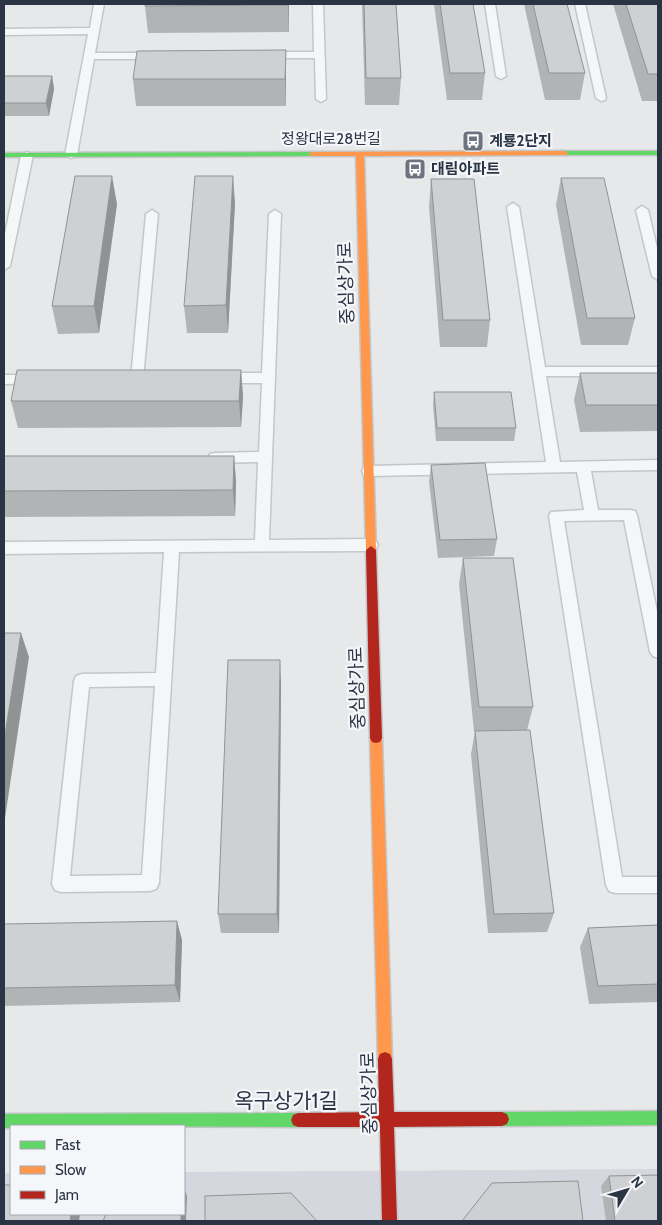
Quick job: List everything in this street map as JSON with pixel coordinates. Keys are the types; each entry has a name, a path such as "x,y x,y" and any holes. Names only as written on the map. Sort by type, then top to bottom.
{"street":[{"name":"정왕대로28번길","path":"4,155 658,153"},
{"name":"중심상가로","path":"360,154 390,1221"},
{"name":"옥구상가1길","path":"4,1120 658,1118"}],"lane":[{"path":"71,155 99,4"},
{"path":"318,4 321,99"},
{"path":"490,4 501,76"},
{"path":"580,4 601,98"},
{"path":"4,32 94,31"},
{"path":"252,55 319,55"},
{"path":"89,56 166,56"},
{"path":"4,266 27,155"},
{"path":"513,207 554,467"},
{"path":"642,210 658,276"},
{"path":"137,379 152,214"},
{"path":"262,546 275,214"},
{"path":"539,372 658,371"},
{"path":"212,378 269,378"},
{"path":"4,380 51,380"},
{"path":"198,458 266,457"},
{"path":"369,471 658,465"},
{"path":"583,466 592,516"},
{"path":"658,652 630,515 556,516 615,885 658,885"},
{"path":"4,548 371,545"},
{"path":"162,679 82,681 61,884 150,882 172,547"}],"shaded area":[{"path":"658,1169 658,1221 4,1221 4,1173 10,1173 10,1215 185,1215 185,1172"}],"building":[{"path":"145,4 288,4 288,5 145,6"},
{"path":"364,4 396,4 401,78 366,78"},
{"path":"440,4 473,4 485,73 450,73"},
{"path":"533,4 567,4 585,73 549,73"},
{"path":"626,4 658,4 658,74 648,74"},
{"path":"286,50 285,79 133,79 137,51"},
{"path":"4,76 52,76 46,103 4,103"},
{"path":"75,176 112,176 94,306 52,306"},
{"path":"195,176 233,176 226,305 184,306"},
{"path":"561,178 604,178 635,318 587,318"},
{"path":"431,179 474,179 490,320 443,320"},
{"path":"17,370 241,370 239,401 11,401"},
{"path":"580,373 658,373 658,405 586,405"},
{"path":"434,392 511,392 516,428 437,428"},
{"path":"4,456 234,456 233,490 4,491"},
{"path":"485,463 497,539 440,540 431,465"},
{"path":"463,558 513,558 533,707 479,707"},
{"path":"4,633 21,633 4,741"},
{"path":"228,660 280,660 277,914 218,914"},
{"path":"530,730 554,913 494,914 475,731"},
{"path":"177,921 175,985 4,988 4,924"},
{"path":"658,925 658,984 598,986 588,928"},
{"path":"658,1175 658,1221 615,1221 609,1176"},
{"path":"578,1181 583,1221 462,1221 492,1183"},
{"path":"4,1185 10,1185 10,1215 71,1215 70,1221 4,1221"},
{"path":"291,1193 317,1221 205,1221 205,1196"},
{"path":"106,1215 181,1215 181,1221 103,1221"}],"traffic: fast":[{"path":"564,153 658,153"},
{"path":"4,155 312,154"},
{"path":"502,1119 658,1118"},
{"path":"4,1121 298,1120"}],"traffic: slow":[{"path":"312,154 564,153"},
{"path":"360,154 371,550"},
{"path":"376,738 385,1059"}],"traffic: jam":[{"path":"371,550 376,738"},
{"path":"385,1059 390,1221"},
{"path":"298,1120 502,1119"}],"place":[{"name":"계룡2단지","path":"473,141"},
{"name":"대림아파트","path":"415,169"}]}
